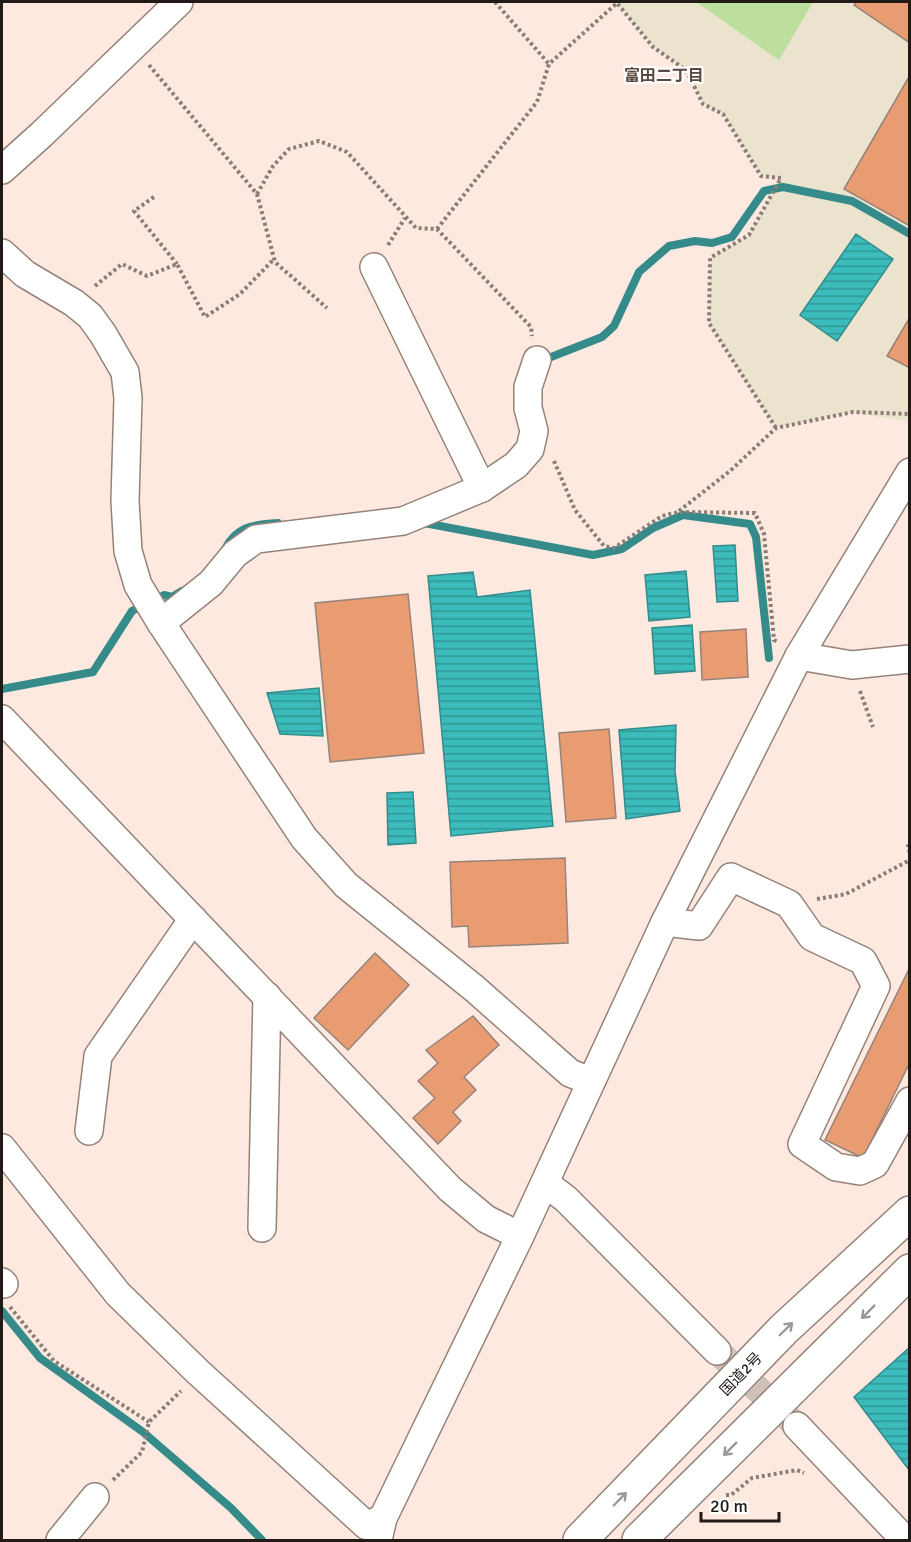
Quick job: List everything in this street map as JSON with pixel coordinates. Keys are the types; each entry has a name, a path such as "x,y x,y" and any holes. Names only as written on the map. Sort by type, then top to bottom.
{"highway":[{"name":"国道2号","path":"580,1540 784,1329 909,1213"},
{"path":"639,1540 909,1271"}],"street":[{"path":"2,170 179,2"},
{"path":"2,256 25,274 74,303 90,316 125,372 128,398 125,501 128,551 138,585 304,838 346,885 475,989 570,1072 590,1081"},
{"path":"374,267 482,488"},
{"path":"161,623 211,583 235,554 256,539 403,521 482,488 516,465 530,449 534,431 528,408 528,387 537,360"},
{"path":"2,1148 118,1294 198,1372 372,1531 520,1236 665,921 799,656 902,502 909,472"},
{"path":"799,656 852,665 909,659"},
{"path":"2,719 450,1189 486,1219 520,1236"},
{"path":"665,921 699,926 730,877 789,904 812,937 863,961 876,986 802,1143 836,1167 860,1171 875,1164 909,1101"},
{"path":"89,1131 98,1056 193,919"},
{"path":"262,1228 267,996"},
{"path":"545,1183 566,1199 717,1351"},
{"path":"797,1426 905,1540"},
{"path":"60,1540 95,1497"}],"path":[{"path":"495,2 549,64"},
{"path":"437,230 537,102 549,64 617,2 653,46 686,70 704,104 723,114 760,176 781,178 749,235 710,258 709,323 776,428"},
{"path":"133,46 257,194 275,262 327,308"},
{"path":"257,194 273,166 289,149 319,141 347,152 405,218 416,228 437,230 531,327 537,360"},
{"path":"154,197 134,211 177,264 205,317 240,294 274,258"},
{"path":"374,267 405,218"},
{"path":"74,303 122,264 147,276 177,264"},
{"path":"679,512 730,471 776,428 853,412 909,414"},
{"path":"534,431 544,438 575,510 604,546 614,548 662,516 679,512 755,513 764,534 774,640 799,656"},
{"path":"852,665 873,727"},
{"path":"909,845 909,854"},
{"path":"789,904 846,894 909,860"},
{"path":"4,1289 54,1361 149,1422"},
{"path":"95,1497 142,1452 149,1422 191,1382 198,1372"},
{"path":"722,1496 731,1495 752,1478 797,1470 832,1485 843,1474"}],"shaded area":[{"path":"616,2 909,2 909,422 853,412 776,428 709,323 710,258 749,235 781,178 761,176 723,114 703,104 686,70 653,46"}],"green space":[{"path":"696,2 813,2 779,60"}],"water":[{"path":"856,234 893,259 837,341 800,315"},
{"path":"735,545 738,601 717,602 713,546"},
{"path":"686,571 690,617 649,621 645,575"},
{"path":"473,572 477,597 530,590 553,826 451,836 428,576"},
{"path":"692,625 695,671 655,674 652,628"},
{"path":"319,688 323,736 280,734 267,693"},
{"path":"676,725 675,771 680,811 626,819 619,730"},
{"path":"413,792 416,843 388,845 387,793"},
{"path":"909,1348 909,1470 854,1397"}],"building":[{"path":"856,2 910,2 910,43 854,5"},
{"path":"910,75 910,226 844,189"},
{"path":"910,317 910,368 887,356"},
{"path":"408,594 424,753 330,762 315,603"},
{"path":"746,629 748,677 702,680 700,632"},
{"path":"609,729 616,818 566,822 559,733"},
{"path":"565,858 568,943 469,947 468,926 452,927 450,862"},
{"path":"375,953 409,985 348,1050 314,1018"},
{"path":"910,967 910,1062 863,1158 825,1140"},
{"path":"473,1016 499,1045 464,1077 476,1090 453,1112 461,1121 438,1144 413,1118 435,1098 418,1081 438,1063 426,1050"}],"waterway":[{"path":"546,359 602,337 614,326 639,272 669,246 695,241 712,243 732,237 764,191 783,187 852,201 910,234"},
{"path":"419,522 593,555 622,549 653,528 683,515 750,524 756,537 769,658"},
{"path":"225,549 235,535 247,528 278,523"},
{"path":"2,689 93,672 132,611 164,595 172,597 182,591"},
{"path":"2,1311 40,1358 143,1432 231,1508 262,1540"}],"tunnel":[{"path":"717,1351 797,1426"}],"district":[{"name":"富田二丁目","path":"664,75"}]}
